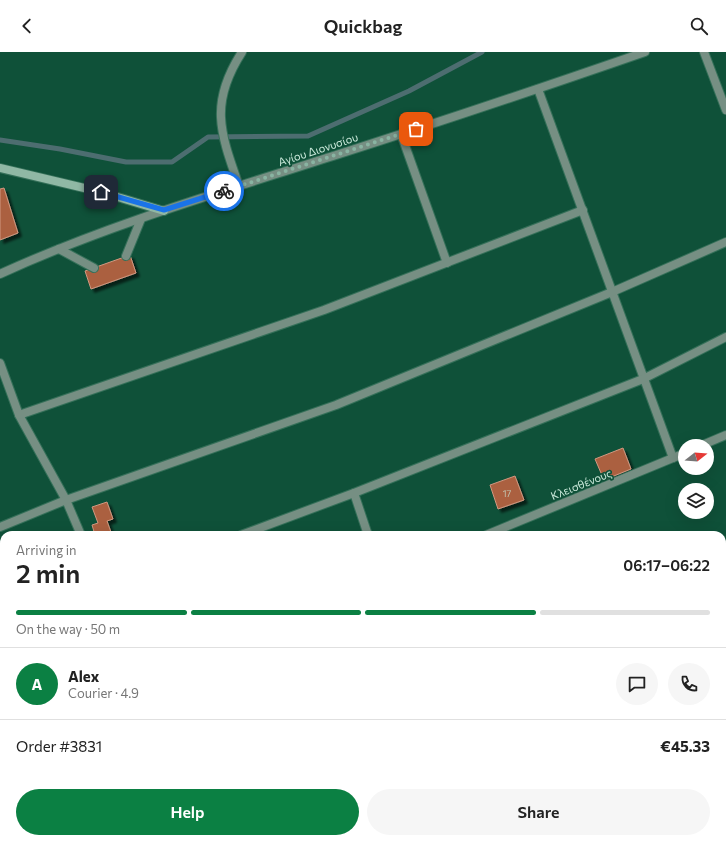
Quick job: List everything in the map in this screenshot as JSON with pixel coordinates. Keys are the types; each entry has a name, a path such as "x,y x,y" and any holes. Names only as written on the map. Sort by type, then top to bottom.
{"main road":[{"path":"0,168 101,192 164,210"}],"street":[{"path":"239,186 227,154 220,121 222,95 231,69 242,52"},
{"name":"Αγίου Διονυσίου","path":"0,274 39,256 164,210 538,89 644,52"},
{"path":"704,52 726,110"},
{"path":"538,89 673,458"},
{"path":"401,134 447,262"},
{"path":"19,415 324,310 583,210"},
{"path":"126,256 141,219"},
{"path":"0,526 66,500 336,405 612,292 726,242"},
{"path":"59,249 94,268"},
{"path":"252,531 354,493 643,378 726,338"},
{"path":"0,363 19,415 66,500 79,531"},
{"path":"714,440 726,434"},
{"name":"Κλεισθένους","path":"496,531 678,456"},
{"path":"354,493 367,531"}],"building":[{"path":"4,188 18,233 0,240 0,189"},
{"path":"130,255 136,273 91,289 85,271"},
{"path":"623,448 631,469 604,480 595,459"},
{"path":"515,476 524,500 498,509 490,485"},
{"path":"107,502 113,519 107,521 111,531 94,531 92,525 98,523 92,507"}],"waterway":[{"path":"0,140 60,149 126,162 172,162 208,137 308,136 409,91 482,52"}],"way so far":[{"path":"224,191 416,129"}],"route":[{"path":"101,192 164,210 224,191"}]}
